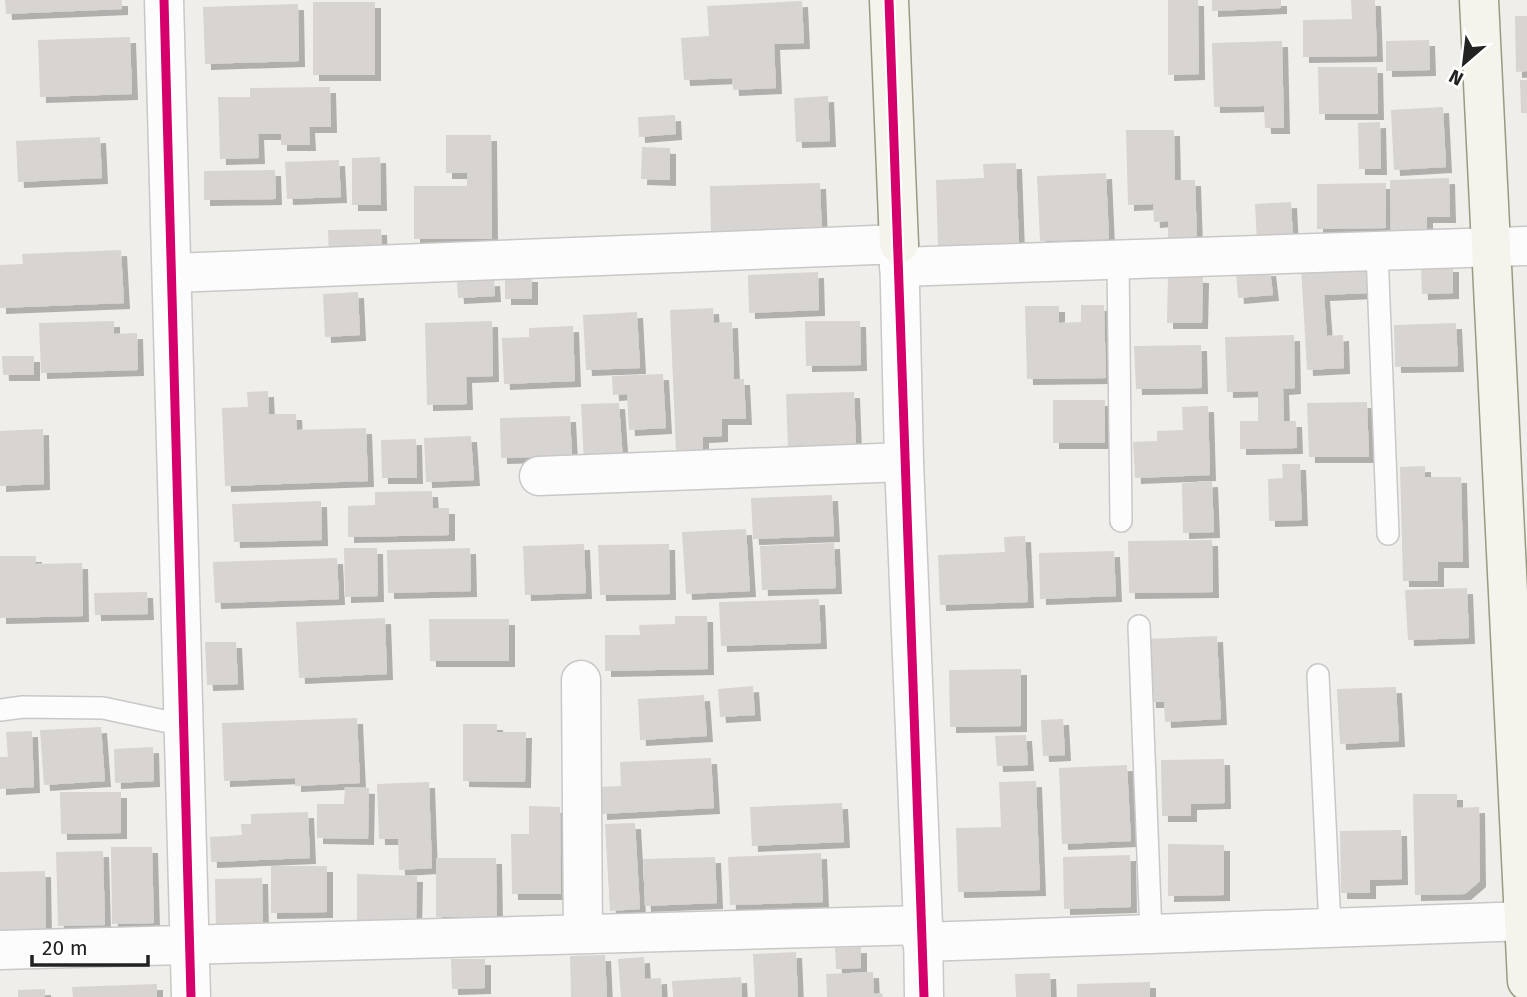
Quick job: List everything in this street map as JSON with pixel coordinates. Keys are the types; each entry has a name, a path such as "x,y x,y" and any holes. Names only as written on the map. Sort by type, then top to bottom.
{"street":[{"path":"164,0 191,997"},
{"path":"889,0 924,997"},
{"path":"1479,0 1509,246 1527,981"},
{"path":"173,274 899,256 1118,260 1509,246"},
{"path":"539,476 904,462"},
{"path":"581,680 583,933"},
{"path":"0,950 583,933 1151,933 1526,921"}],"lane":[{"path":"1377,251 1388,534"},
{"path":"1118,260 1121,521"},
{"path":"1139,626 1151,933"},
{"path":"1318,675 1330,927"},
{"path":"0,710 23,707 103,708 183,725"}],"building":[{"path":"5,0 122,0 122,9 6,14"},
{"path":"1168,0 1198,0 1199,74 1168,75"},
{"path":"1212,0 1281,0 1281,8 1212,11"},
{"path":"1351,0 1375,0 1377,56 1303,57 1303,20 1352,19"},
{"path":"802,1 804,43 774,44 776,88 733,90 732,78 684,80 681,38 709,36 707,6"},
{"path":"313,2 375,2 375,75 313,75"},
{"path":"298,4 299,61 205,64 203,7"},
{"path":"1515,16 1527,16 1527,71 1516,72"},
{"path":"130,37 132,94 40,97 38,40"},
{"path":"1429,40 1430,70 1386,71 1386,41"},
{"path":"1282,41 1284,128 1265,128 1264,106 1214,107 1212,43"},
{"path":"1318,67 1377,67 1378,114 1319,114"},
{"path":"1520,80 1527,80 1527,113 1521,113"},
{"path":"330,87 331,127 309,127 310,145 281,145 281,134 258,134 259,158 220,159 218,97 250,97 250,88"},
{"path":"828,96 830,141 796,142 794,98"},
{"path":"1443,107 1446,167 1394,170 1391,110"},
{"path":"675,115 676,134 639,137 638,117"},
{"path":"1380,122 1381,169 1359,169 1358,123"},
{"path":"1126,130 1174,130 1175,180 1195,180 1197,240 1168,240 1168,221 1154,222 1153,204 1128,205"},
{"path":"446,135 491,135 492,239 414,239 414,186 467,186 467,173 446,173"},
{"path":"100,137 102,178 18,182 16,141"},
{"path":"642,147 670,148 670,180 641,179"},
{"path":"380,157 381,205 352,205 352,158"},
{"path":"339,160 341,197 287,199 285,162"},
{"path":"1016,163 1019,245 938,247 936,180 984,178 983,164"},
{"path":"275,170 276,199 204,200 204,171"},
{"path":"1106,173 1109,239 1040,241 1037,176"},
{"path":"1449,178 1450,217 1427,217 1427,237 1391,238 1390,180"},
{"path":"820,183 822,234 711,238 710,186"},
{"path":"1386,183 1386,228 1317,229 1317,184"},
{"path":"1291,202 1293,240 1257,242 1255,204"},
{"path":"381,229 382,254 329,256 328,230"},
{"path":"121,250 124,303 0,308 0,265 23,264 22,254"},
{"path":"1366,264 1368,293 1324,295 1327,336 1343,335 1344,368 1307,370 1301,267"},
{"path":"1421,266 1453,266 1453,293 1422,294"},
{"path":"1270,270 1273,295 1238,298 1236,273"},
{"path":"818,272 819,310 749,313 748,275"},
{"path":"505,276 532,276 532,299 505,299"},
{"path":"1168,276 1203,277 1202,323 1167,323"},
{"path":"494,280 495,296 458,298 457,282"},
{"path":"358,292 360,335 325,337 323,294"},
{"path":"1081,305 1104,305 1106,378 1027,379 1025,306 1059,306 1059,323 1081,322"},
{"path":"713,308 714,323 732,322 734,379 744,379 746,419 722,419 722,436 703,437 703,451 676,452 670,310"},
{"path":"637,312 640,368 586,370 583,315"},
{"path":"114,321 114,334 137,333 138,370 41,373 39,323"},
{"path":"492,321 493,376 466,377 467,404 427,405 425,323"},
{"path":"805,321 860,321 861,365 806,366"},
{"path":"1456,323 1458,366 1395,367 1394,325"},
{"path":"573,326 575,381 504,384 502,338 529,337 529,328"},
{"path":"1294,335 1295,388 1283,389 1284,421 1296,421 1297,448 1240,449 1240,421 1258,421 1258,391 1227,392 1225,337"},
{"path":"1201,345 1202,388 1136,389 1134,346"},
{"path":"2,356 34,356 34,375 3,375"},
{"path":"663,374 666,428 629,430 627,394 613,395 612,376"},
{"path":"268,391 269,414 296,414 297,430 366,428 368,481 225,486 222,408 248,407 247,392"},
{"path":"854,392 856,446 788,448 786,394"},
{"path":"1053,400 1105,400 1105,443 1053,443"},
{"path":"1367,402 1369,457 1309,457 1307,403"},
{"path":"619,403 623,461 584,463 581,404"},
{"path":"1208,406 1210,475 1135,478 1133,442 1157,441 1157,431 1183,430 1182,407"},
{"path":"570,416 572,456 501,458 500,418"},
{"path":"43,429 44,484 0,486 0,431"},
{"path":"471,436 474,480 426,482 424,438"},
{"path":"416,439 417,478 382,478 381,440"},
{"path":"1282,464 1300,464 1302,520 1269,521 1268,479 1283,478"},
{"path":"1425,466 1425,477 1461,477 1463,562 1438,562 1438,581 1403,581 1400,467"},
{"path":"1212,481 1214,532 1183,533 1182,483"},
{"path":"432,491 433,508 449,508 449,535 348,537 348,506 375,505 375,492"},
{"path":"832,495 834,536 753,539 751,498"},
{"path":"321,501 322,540 234,542 232,504"},
{"path":"746,529 750,591 686,594 682,532"},
{"path":"1025,536 1028,602 940,605 938,555 1005,552 1004,537"},
{"path":"1212,540 1213,592 1129,593 1128,541"},
{"path":"834,543 836,588 762,590 760,546"},
{"path":"584,544 586,593 525,595 523,546"},
{"path":"669,544 670,594 600,595 598,545"},
{"path":"344,548 377,548 378,596 345,597"},
{"path":"470,548 471,591 388,593 387,550"},
{"path":"1114,551 1116,596 1040,599 1039,553"},
{"path":"0,556 36,556 36,564 82,563 83,616 0,618"},
{"path":"337,558 339,599 215,603 213,562"},
{"path":"1467,588 1469,638 1408,640 1405,590"},
{"path":"147,592 148,614 95,615 94,593"},
{"path":"819,599 821,643 721,646 719,602"},
{"path":"675,616 707,616 708,669 605,671 605,635 640,635 639,625 675,624"},
{"path":"385,618 387,674 299,678 296,622"},
{"path":"429,619 509,619 509,661 430,661"},
{"path":"1217,636 1221,719 1165,722 1164,702 1150,702 1147,639"},
{"path":"205,642 236,642 238,684 207,685"},
{"path":"1021,669 1021,726 950,727 949,670"},
{"path":"753,686 755,715 720,717 718,689"},
{"path":"1396,687 1399,741 1340,744 1337,689"},
{"path":"704,695 707,736 640,740 638,699"},
{"path":"357,718 360,783 295,786 295,778 224,781 222,723"},
{"path":"1063,719 1065,755 1043,756 1041,720"},
{"path":"463,724 497,724 497,732 526,732 525,782 463,781"},
{"path":"101,727 105,781 44,785 40,730"},
{"path":"32,731 34,787 0,789 0,757 8,757 6,732"},
{"path":"1026,735 1028,765 997,766 995,736"},
{"path":"153,747 154,781 115,783 114,749"},
{"path":"711,758 714,808 601,814 600,787 621,786 620,762"},
{"path":"1224,759 1225,803 1191,804 1191,816 1162,816 1161,760"},
{"path":"1127,765 1131,841 1062,844 1059,768"},
{"path":"1036,781 1040,890 958,892 956,828 1001,827 999,782"},
{"path":"429,782 432,868 399,870 398,839 379,839 377,784"},
{"path":"345,787 369,788 368,839 317,838 317,804 344,804"},
{"path":"60,792 121,792 121,833 61,834"},
{"path":"1413,794 1457,794 1457,808 1479,807 1480,881 1465,894 1415,895"},
{"path":"842,803 844,842 752,846 750,807"},
{"path":"529,806 560,807 561,894 512,894 511,834 529,834"},
{"path":"308,812 310,858 211,862 210,837 242,835 241,824 251,824 251,814"},
{"path":"635,823 640,909 610,911 605,824"},
{"path":"1401,830 1402,879 1370,880 1370,893 1341,893 1340,831"},
{"path":"1168,844 1224,845 1224,895 1168,896"},
{"path":"111,847 152,847 154,923 112,924"},
{"path":"103,851 105,925 58,926 56,852"},
{"path":"821,853 823,902 730,905 728,857"},
{"path":"1130,855 1131,907 1064,909 1063,857"},
{"path":"715,857 717,903 645,906 643,859"},
{"path":"436,858 496,858 497,917 436,917"},
{"path":"271,866 327,866 327,912 271,913"},
{"path":"45,871 46,930 0,931 0,872"},
{"path":"357,874 417,876 416,923 357,922"},
{"path":"262,878 263,927 216,929 215,879"},
{"path":"861,947 861,968 836,969 835,948"},
{"path":"796,952 798,997 755,997 753,954"},
{"path":"605,955 607,997 571,997 570,956"},
{"path":"644,957 645,979 661,978 662,997 621,997 618,959"},
{"path":"451,959 485,959 485,988 452,989"},
{"path":"873,972 874,994 882,993 883,997 827,997 826,974"},
{"path":"1050,973 1051,997 1016,997 1015,974"},
{"path":"741,977 742,997 673,997 672,981"},
{"path":"1150,982 1150,997 1077,997 1077,984"},
{"path":"157,984 157,997 73,997 72,987"},
{"path":"45,989 45,997 18,997 18,990"}],"cycle path":[{"path":"164,0 191,997"},
{"path":"889,0 924,997"}]}
